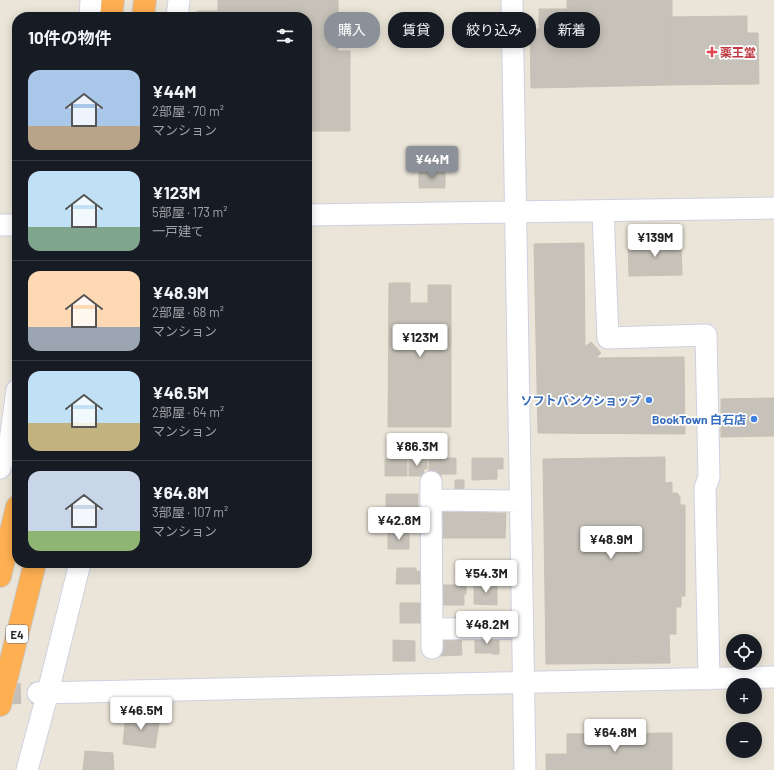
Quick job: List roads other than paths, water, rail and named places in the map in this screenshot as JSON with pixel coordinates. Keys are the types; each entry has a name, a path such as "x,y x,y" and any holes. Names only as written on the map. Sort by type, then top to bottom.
{"highway":[{"path":"112,12 114,0"},
{"path":"144,12 145,0"},
{"path":"0,576 12,528"},
{"name":"E4","path":"0,705 34,568"}],"street":[{"path":"90,12 91,0"},
{"path":"178,12 179,0"},
{"path":"512,0 526,770"},
{"path":"312,215 774,208"},
{"path":"603,211 608,338 706,335 709,477 705,488 709,679"},
{"path":"0,225 12,225"},
{"path":"0,468 10,441 12,426"},
{"path":"521,501 431,491 432,639 523,628"},
{"path":"27,770 43,693 79,568"},
{"path":"43,693 524,684 774,677"}],"tunnel":[{"path":"0,694 38,693"}],"place":[{"name":"薬王堂","path":"712,52"},
{"name":"ソフトバンクショップ","path":"649,400"},
{"name":"BookTown 白石店","path":"754,419"}]}
